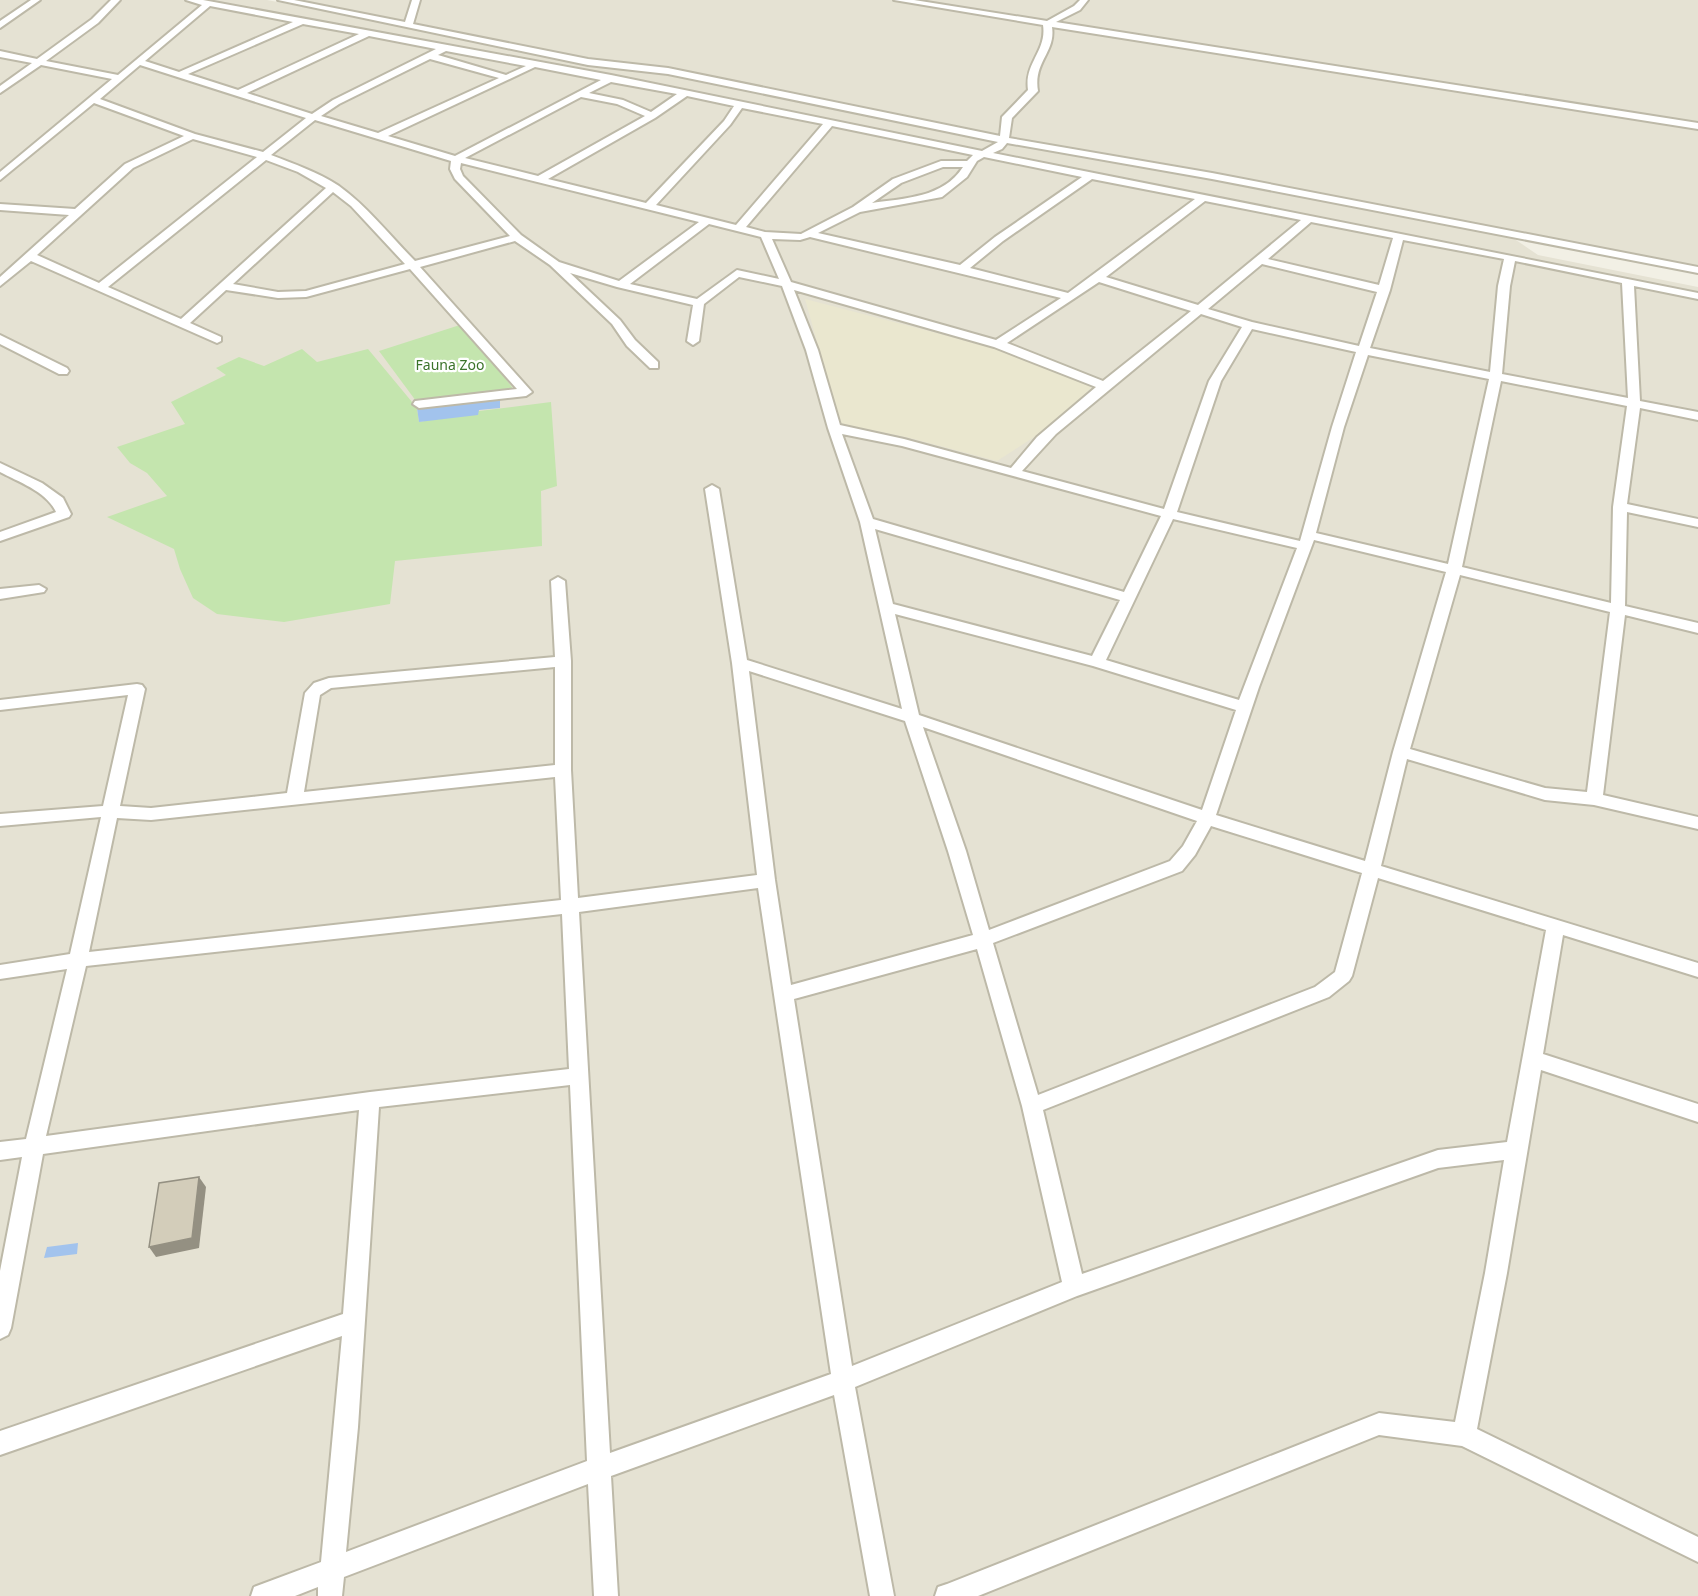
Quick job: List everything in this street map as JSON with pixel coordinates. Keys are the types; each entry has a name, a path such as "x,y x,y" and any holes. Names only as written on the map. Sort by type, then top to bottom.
{"street":[{"path":"0,25 36,0"},
{"path":"0,89 95,21 116,0"},
{"path":"190,0 608,79 1698,296"},
{"path":"282,0 588,62 668,71 1004,140 1212,176 1698,270"},
{"path":"408,26 412,6 416,0"},
{"path":"898,0 1698,126"},
{"path":"1047,22 1070,12 1084,0"},
{"path":"0,177 208,4"},
{"path":"180,74 302,21"},
{"path":"857,209 938,195 963,175 969,164 982,154 999,147 1004,140 1007,117 1033,91 1032,69 1047,47 1049,34 1047,22"},
{"path":"240,93 367,34"},
{"path":"100,287 313,117 336,102 445,48"},
{"path":"0,54 121,78"},
{"path":"429,56 505,77"},
{"path":"140,62 313,117 456,159 765,235 805,236 962,269 1068,296"},
{"path":"380,136 532,65"},
{"path":"456,159 608,79 623,76 633,67"},
{"path":"578,94 620,102 652,116"},
{"path":"540,180 652,116 684,94"},
{"path":"94,100 192,136 265,156 333,187 355,204 462,318 526,392 419,404"},
{"path":"650,205 727,123 740,105"},
{"path":"738,228 829,124"},
{"path":"0,283 129,166 192,136"},
{"path":"456,159 455,169 459,177 517,237 554,263 616,322 631,343 654,365"},
{"path":"772,247 805,236 857,209 897,181 941,164 969,164"},
{"path":"962,269 999,239 1089,176"},
{"path":"182,324 333,187"},
{"path":"998,344 1098,278 1202,198"},
{"path":"0,207 77,212"},
{"path":"1014,471 1027,453 1104,386 1197,310 1262,261 1309,218"},
{"path":"621,285 707,221"},
{"path":"765,235 772,247 812,350 834,428 867,522 912,718 957,851 1032,1106 1074,1287"},
{"path":"784,994 982,940 1176,866 1187,855 1206,819 1244,707 1307,541 1362,350 1384,290 1399,236"},
{"path":"224,286 278,295 306,294 410,264 517,237"},
{"path":"29,256 217,339"},
{"path":"1032,1106 1322,992 1343,976 1401,752 1454,570 1496,376 1504,286 1510,258"},
{"path":"1262,261 1384,290"},
{"path":"554,263 621,285 699,303"},
{"path":"693,341 699,303 737,273 786,284 998,344 1104,386"},
{"path":"1098,278 1249,325 1362,350 1698,416"},
{"path":"1594,799 1618,609 1620,507 1634,403 1628,281"},
{"path":"1097,662 1169,514 1215,381 1249,325"},
{"path":"0,339 63,371"},
{"path":"834,428 1014,471 1169,514 1454,570 1698,627"},
{"path":"0,467 58,501 64,514 0,537"},
{"path":"712,489 740,663 766,880 843,1381 882,1596"},
{"path":"1620,507 1698,523"},
{"path":"867,522 1127,597"},
{"path":"558,581 563,661 563,770 606,1596"},
{"path":"0,594 39,589"},
{"path":"886,607 1097,662 1244,707"},
{"path":"295,797 313,693 319,687 329,682 563,661"},
{"path":"740,663 912,718 1206,819 1555,928 1698,970"},
{"path":"0,705 137,689 112,812 34,1146 0,1329"},
{"path":"1401,752 1545,794 1594,799 1698,823"},
{"path":"0,820 68,813 151,814 563,770"},
{"path":"0,972 78,960 570,906 766,880"},
{"path":"1464,1435 1496,1273 1555,928"},
{"path":"1533,1059 1698,1113"},
{"path":"0,1151 370,1100 579,1076"},
{"path":"330,1596 346,1427 370,1100"},
{"path":"263,1596 600,1468 843,1381 1074,1287 1438,1159 1516,1150"},
{"path":"0,1443 352,1322"},
{"path":"946,1596 1379,1424 1464,1435 1698,1550"}],"shaded area":[{"path":"0,0 267,0 1507,234 1538,255 1698,287 1698,1596 0,1596"},
{"path":"283,0 1698,0 1698,268 530,47"},
{"path":"805,299 998,349 1089,384 1091,388 1056,423 997,461 906,437 840,424"}],"green space":[{"name":"Fauna Zoo","path":"463,324 515,391 416,401 379,351"},
{"path":"302,349 317,362 368,349 417,408 419,422 479,411 551,402 557,486 541,491 542,546 395,561 390,604 284,622 217,614 193,598 174,549 107,517 167,496 147,473 130,463 117,447 185,424 171,402 226,375 216,368 239,357 264,366"}],"water":[{"path":"500,398 500,408 479,410 478,415 419,422 417,408"},
{"path":"78,1243 77,1254 44,1258 47,1247"}],"building":[{"path":"199,1177 192,1238 149,1247 159,1183"}]}
